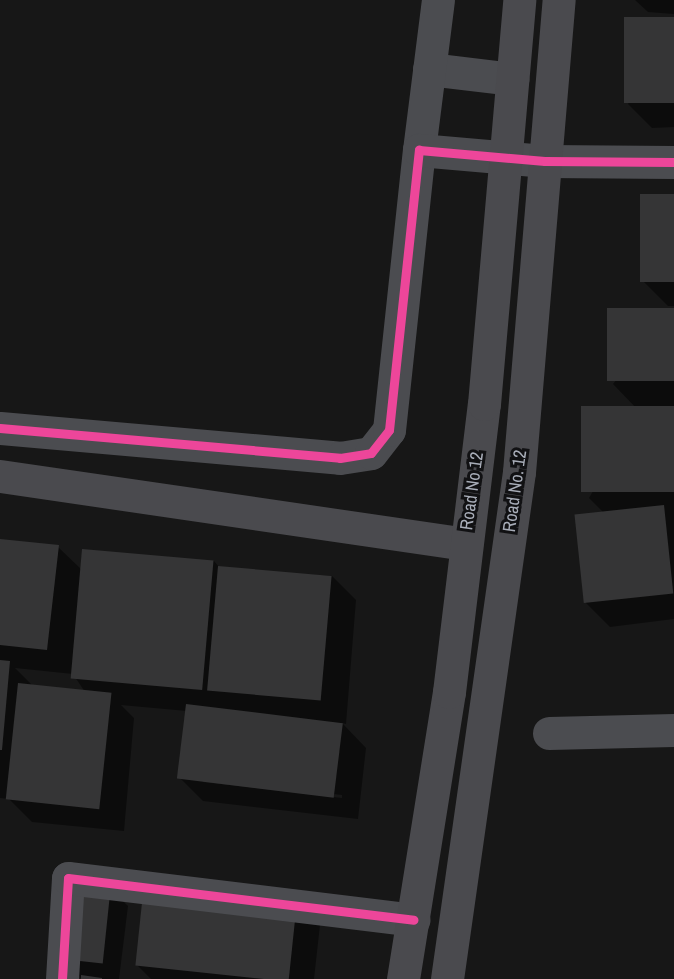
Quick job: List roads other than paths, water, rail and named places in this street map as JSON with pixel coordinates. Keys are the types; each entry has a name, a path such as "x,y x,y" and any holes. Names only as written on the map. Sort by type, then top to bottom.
{"main road":[{"name":"Road No 12","path":"403,979 449,692 465,544 484,404 519,0"},
{"name":"Road No. 12","path":"447,979 519,472 559,0"},
{"path":"0,476 465,544"}],"street":[{"path":"0,429 340,458 372,453 389,430 419,150 438,0"},
{"path":"429,69 512,79"},
{"path":"419,150 545,161 674,162"},
{"path":"549,733 674,730"},
{"path":"62,979 68,878 413,920"}]}
